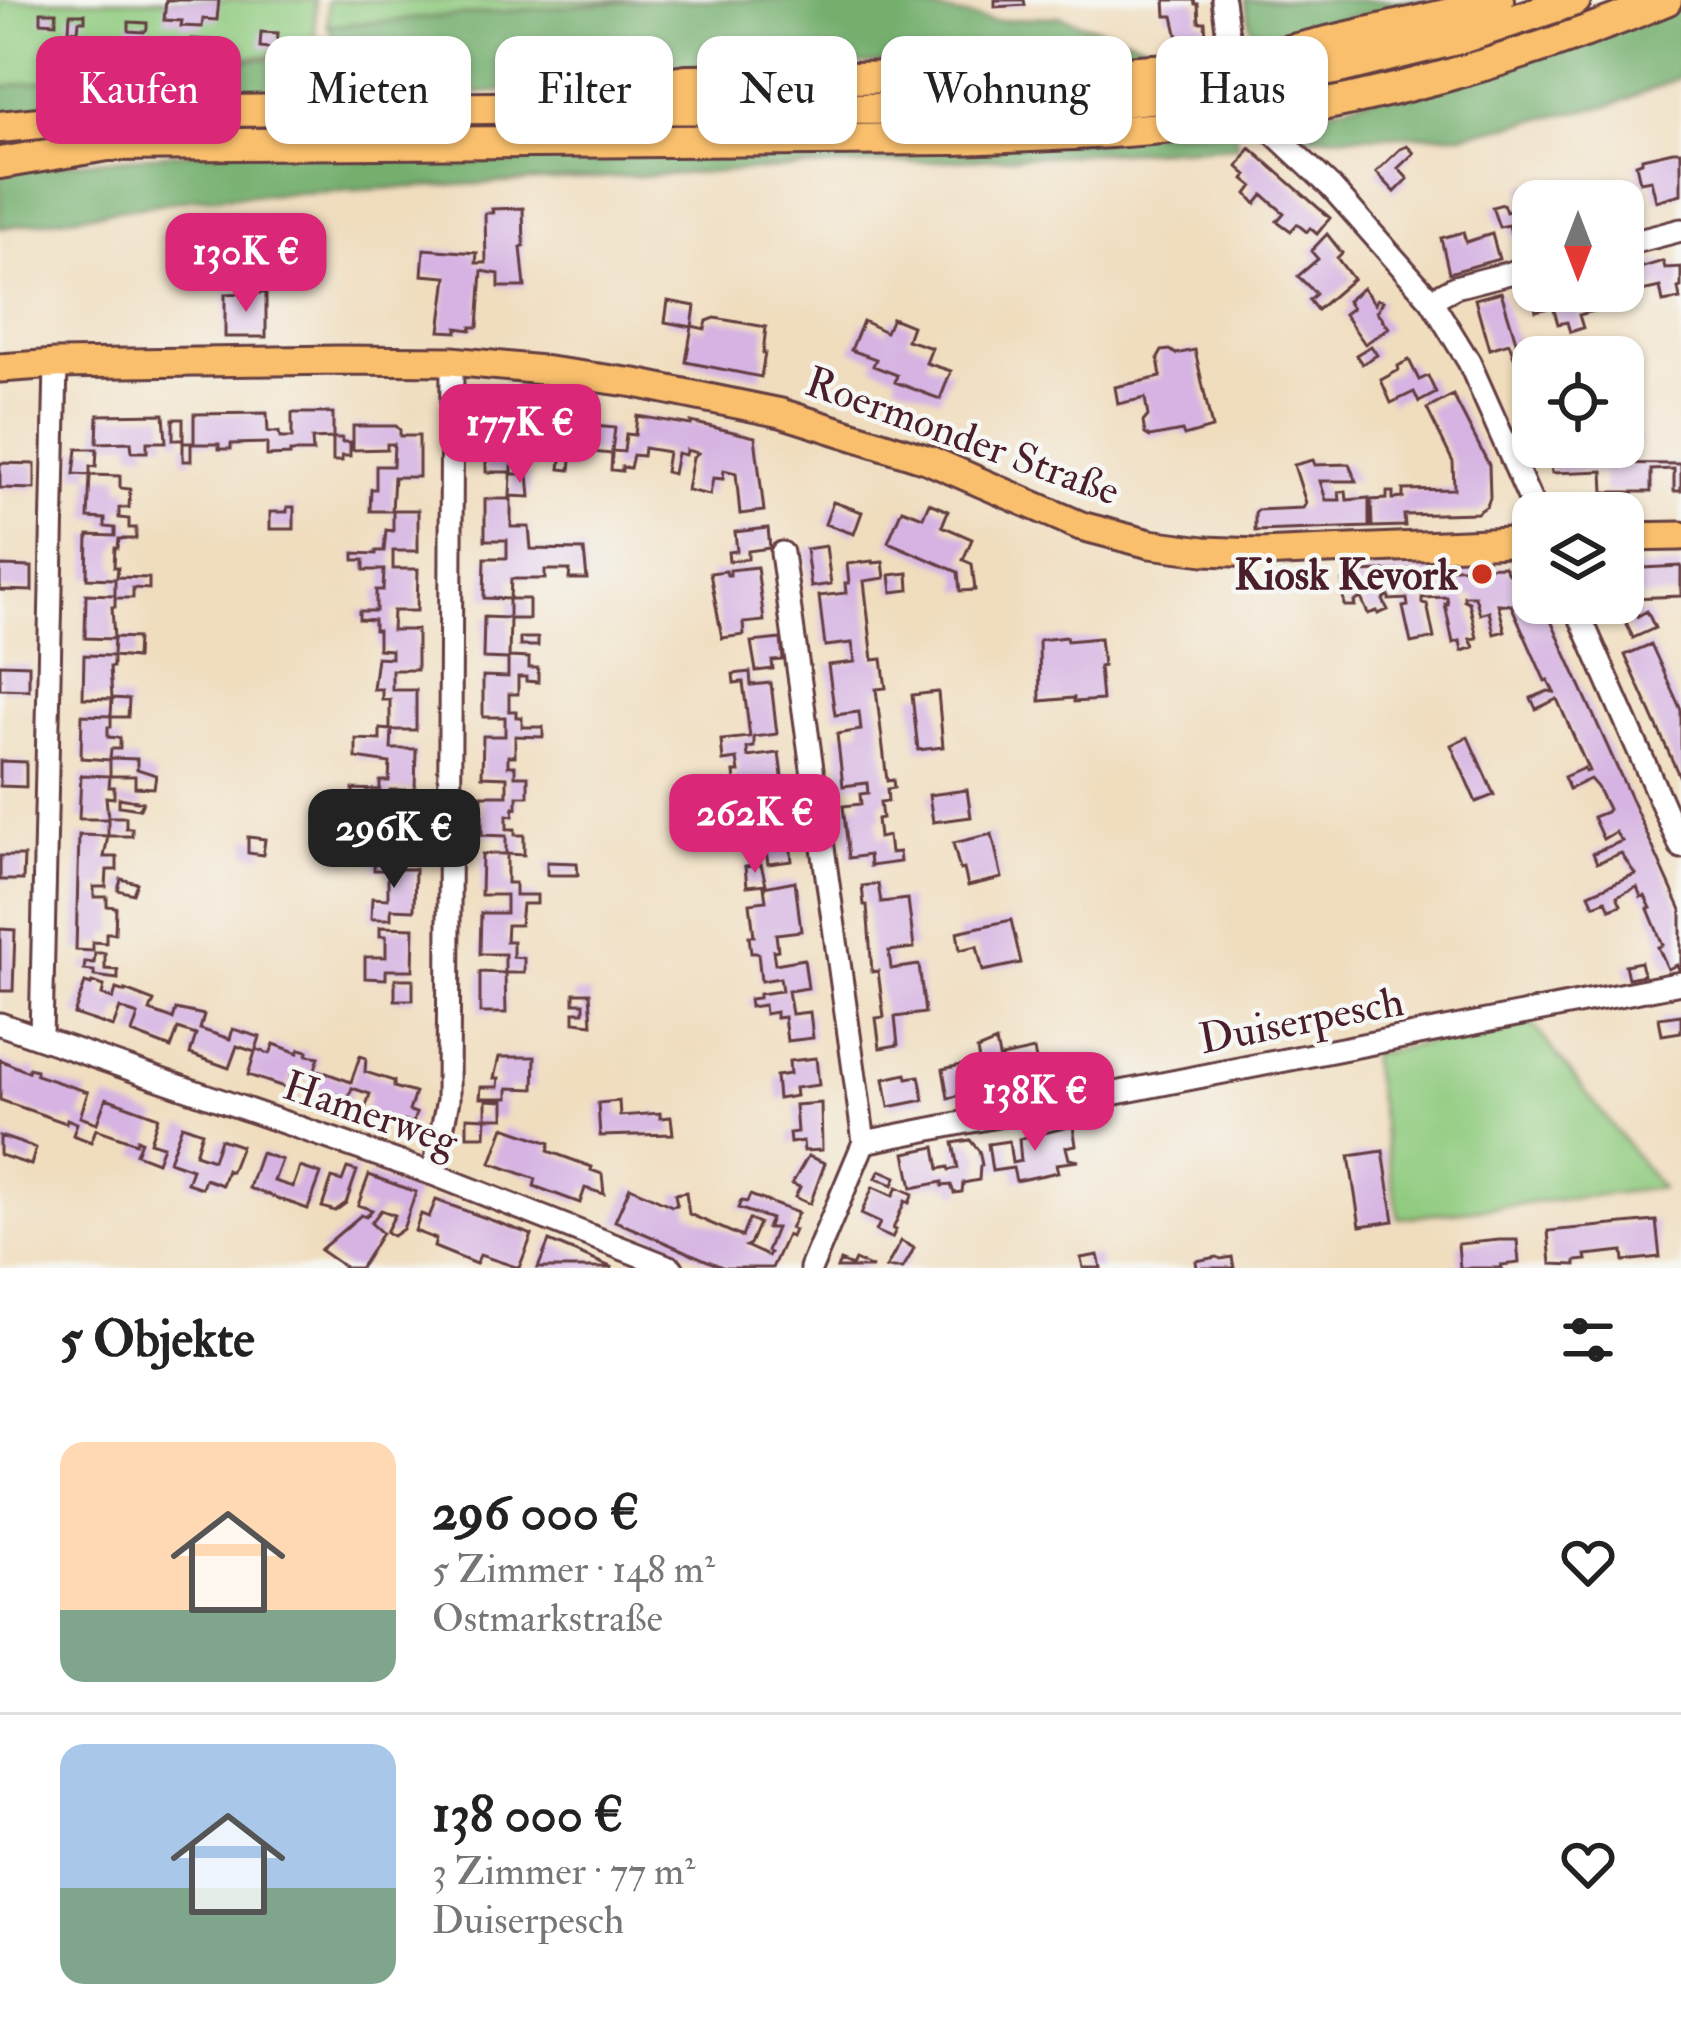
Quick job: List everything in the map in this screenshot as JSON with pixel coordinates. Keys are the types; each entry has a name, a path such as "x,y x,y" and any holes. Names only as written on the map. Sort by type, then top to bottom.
{"highway":[{"path":"1328,42 1498,0"},
{"path":"0,127 138,112 948,110 1089,104 1209,92 1312,74 1462,38 1575,0"},
{"path":"0,163 108,145 955,139 1080,135 1212,123 1314,106 1460,72 1666,0"},
{"path":"491,108 686,80 1156,70"}],"main road":[{"name":"Roermonder Straße","path":"2,367 452,362 634,383 781,413 929,460 1081,526 1150,544 1260,553 1512,542"},
{"path":"1644,537 1681,536"}],"street":[{"path":"1223,0 1230,36"},
{"path":"1284,144 1360,218 1431,300 1469,362 1527,492"},
{"path":"1644,239 1681,230"},
{"path":"1431,300 1455,287 1512,272"},
{"path":"433,1174 448,1100 452,362"},
{"path":"41,1037 56,364"},
{"path":"782,553 864,1142 812,1268"},
{"path":"1583,624 1681,847"},
{"name":"Duiserpesch","path":"864,1142 1681,983"},
{"name":"Hamerweg","path":"0,1024 433,1174 672,1268"}],"green space":[{"path":"0,0 315,0 315,36 265,36 265,56 241,59 241,36 36,36 36,83 0,87"},
{"path":"327,0 648,0 328,26"},
{"path":"648,0 875,0 996,21 1059,16 1122,36 881,36 881,63 857,65 857,36 697,36 697,77 673,79 673,36 495,36 495,92 471,94 471,36 332,36 328,26"},
{"path":"1245,0 1430,0 1273,35 1251,29"},
{"path":"1681,3 1681,77 1615,104 1462,135 1328,136 1328,109 1613,31"},
{"path":"1132,39 1150,45 1132,51"},
{"path":"265,59 265,104 241,105 241,61"},
{"path":"36,82 36,114 0,116 0,87"},
{"path":"1156,130 1156,144 1238,146 197,198 0,228 0,173 241,148 673,144 673,140 697,139 697,144 857,144 857,136 881,136 881,144 1132,144 1132,131"},
{"path":"1530,1021 1661,1188 1399,1218 1370,1055"}],"building":[{"path":"166,0 219,0 217,20 203,19 202,27 164,20"},
{"path":"995,0 1024,0 1025,5 995,7"},
{"path":"1165,0 1194,0 1206,36 1178,36 1173,16 1166,16"},
{"path":"41,12 56,12 56,23 41,22"},
{"path":"70,14 85,14 78,31 69,30"},
{"path":"129,22 147,23 147,29 129,31"},
{"path":"261,32 278,33 265,36 265,48 260,47"},
{"path":"1407,146 1414,153 1398,168 1408,179 1395,192 1376,172"},
{"path":"1250,148 1330,218 1317,234 1297,224 1291,231 1277,221 1284,213 1263,195 1256,204 1247,194 1253,186 1238,167"},
{"path":"1681,151 1681,194 1656,201 1651,180 1640,180 1636,164 1642,158"},
{"path":"1503,204 1506,212 1512,210 1512,237 1509,225 1499,227 1492,207"},
{"path":"523,208 525,287 499,287 499,274 482,271 478,327 440,331 447,277 422,275 424,249 477,253 476,263 486,263 485,213"},
{"path":"1463,232 1466,242 1492,234 1499,259 1449,273 1441,238"},
{"path":"1327,234 1353,279 1317,310 1309,300 1316,294 1298,276 1318,259 1311,251"},
{"path":"268,238 276,274 240,282 232,246"},
{"path":"1663,261 1665,268 1681,267 1680,299 1663,302 1660,287 1644,290 1644,267"},
{"path":"1363,288 1375,304 1377,299 1383,301 1377,312 1389,328 1365,344 1344,314 1352,308 1347,301"},
{"path":"1501,292 1514,336 1512,351 1509,343 1489,349 1475,299"},
{"path":"266,293 266,337 225,337 225,294"},
{"path":"668,301 695,306 692,327 665,322"},
{"path":"1554,312 1590,312 1579,315 1583,328 1570,332 1567,322 1558,324"},
{"path":"715,318 766,327 761,377 686,362 692,326 705,329 707,321"},
{"path":"892,318 912,326 907,340 932,348 926,363 951,371 940,399 895,382 897,375 873,366 876,359 851,350 863,321 886,332"},
{"path":"1371,346 1377,355 1362,364 1356,355"},
{"path":"1195,350 1212,428 1184,436 1182,431 1150,437 1143,422 1148,416 1145,398 1118,404 1115,387 1161,377 1158,358 1162,351 1176,354"},
{"path":"1409,360 1419,380 1428,376 1436,393 1419,402 1414,392 1391,403 1381,380"},
{"path":"1453,395 1489,465 1487,506 1477,513 1404,515 1405,526 1372,527 1371,500 1387,499 1387,492 1393,492 1393,499 1403,498 1403,490 1454,489 1453,462 1427,409"},
{"path":"267,413 268,432 292,438 292,413 333,413 333,438 312,439 313,452 267,456 267,443 231,444 231,449 194,444 194,414"},
{"path":"164,414 166,442 147,442 147,452 132,452 131,442 97,443 98,415"},
{"path":"637,416 755,437 764,511 740,514 736,473 724,470 723,479 713,478 710,495 687,490 693,457 698,453 677,453 673,474 665,472 668,452 644,448 643,456 633,455 630,468 622,467 622,471 611,470 612,454 572,450 574,424 615,428 612,451 624,452 626,434 635,435"},
{"path":"173,419 183,419 183,440 173,440"},
{"path":"509,422 566,423 563,440 512,440 512,472 486,472 486,432 505,432"},
{"path":"353,426 396,426 400,436 419,436 419,477 394,477 392,511 370,511 376,466 393,466 394,444 387,444 387,449 353,450"},
{"path":"333,438 350,442 350,456 333,461"},
{"path":"183,443 191,443 191,461 183,461"},
{"path":"77,449 97,449 96,467 90,466 90,475 74,474"},
{"path":"562,451 572,452 570,470 560,469"},
{"path":"1313,460 1315,465 1349,464 1356,481 1320,481 1326,500 1340,500 1339,492 1346,491 1347,500 1369,498 1369,527 1255,531 1257,510 1303,508 1306,503 1294,465"},
{"path":"0,463 35,464 35,489 0,488"},
{"path":"1681,464 1681,491 1674,491 1674,469 1651,470 1651,492 1604,492 1603,471 1552,473 1551,468"},
{"path":"511,474 528,474 530,497 510,496"},
{"path":"90,475 120,476 120,488 130,489 129,508 119,508 119,518 129,519 129,528 136,528 136,539 119,539 114,567 118,567 117,577 149,578 149,589 133,588 133,598 115,598 114,639 85,638 86,594 115,595 115,579 87,578 88,535 115,536 115,528 105,527 105,519 88,518"},
{"path":"485,499 511,499 511,527 529,527 531,549 584,550 587,579 569,579 570,570 545,570 545,579 511,579 510,599 529,599 529,619 510,619 509,657 529,658 529,668 538,668 538,682 518,677 518,694 509,694 509,711 522,717 522,727 543,727 543,737 515,736 515,756 508,756 515,776 528,776 528,796 517,796 513,816 507,815 507,829 524,835 524,855 506,854 506,836 482,835 482,795 507,795 507,777 482,776 483,736 505,736 505,717 483,717 483,676 508,677 508,659 483,658 484,617 509,618 509,599 484,598 485,558 507,558 507,540 485,540"},
{"path":"833,502 862,512 854,534 825,524"},
{"path":"929,503 948,511 942,526 972,539 963,560 972,564 975,590 960,591 958,572 888,542 902,509 923,517"},
{"path":"287,507 294,507 294,529 270,529 270,512 287,512"},
{"path":"393,510 418,510 418,551 393,551 393,569 418,569 417,611 393,611 392,630 417,630 417,670 392,670 392,690 416,690 416,730 390,730 390,700 382,700 382,689 373,689 377,657 391,658 391,650 378,649 374,620 359,619 359,611 376,611 376,590 383,590 384,570 364,570 364,560 354,560 354,553 384,551 386,530 393,531"},
{"path":"768,528 770,548 748,551 748,559 729,561 728,552 737,551 735,532"},
{"path":"826,546 831,584 811,587 806,549"},
{"path":"883,562 885,578 864,581 873,660 882,659 886,688 876,689 887,781 893,780 894,788 887,789 888,801 880,802 882,818 877,819 879,838 888,836 890,853 899,852 900,862 870,866 869,855 849,858 843,806 861,804 860,794 868,793 867,783 843,786 837,734 861,730 859,712 835,715 828,665 855,662 852,643 825,646 819,596 846,593 847,564"},
{"path":"0,566 32,567 32,591 0,590"},
{"path":"1504,566 1512,573 1512,607 1498,604 1505,631 1494,634 1489,611 1480,614 1475,596 1464,596 1477,638 1470,639 1474,647 1462,651 1460,641 1453,643 1447,597 1422,598 1434,638 1411,643 1403,607 1408,606 1407,599 1386,596 1388,610 1378,614 1368,614 1361,598 1355,606 1344,606 1342,581 1359,580 1359,572"},
{"path":"1681,566 1681,596 1644,598 1644,568"},
{"path":"757,567 764,621 743,623 744,635 722,638 710,573 730,575 730,570"},
{"path":"908,573 909,590 892,592 890,575"},
{"path":"1647,611 1655,628 1633,638 1627,624 1644,624"},
{"path":"1520,624 1552,624 1681,910 1681,974 1677,965 1668,969 1658,947 1663,945 1651,908 1637,887 1617,896 1621,905 1610,909 1606,900 1594,905 1589,894 1635,874 1621,853 1597,863 1593,853 1622,841 1615,832 1603,839 1593,817 1608,809 1590,779 1569,789 1564,777 1584,768 1589,771 1557,699 1536,709 1531,698 1554,692"},
{"path":"114,637 137,638 136,658 113,656"},
{"path":"1066,637 1067,641 1100,638 1102,700 1040,701 1039,640"},
{"path":"520,638 538,638 538,646 520,646"},
{"path":"781,639 783,660 772,661 773,669 756,671 751,642"},
{"path":"1651,644 1681,710 1681,780 1625,655"},
{"path":"84,655 113,656 112,698 129,699 128,717 111,717 108,727 108,737 120,738 120,749 111,749 110,760 81,758 82,715 111,716 112,699 83,698"},
{"path":"0,664 29,665 29,690 0,689"},
{"path":"750,672 751,685 771,683 777,734 754,737 748,757 779,753 785,799 761,801 759,788 736,791 737,759 723,761 721,740 750,737 743,682 734,683 733,674"},
{"path":"938,692 943,747 918,750 912,695"},
{"path":"380,729 392,730 391,749 416,749 415,790 390,790 390,809 415,809 415,850 389,849 389,821 375,821 370,799 353,799 353,789 380,790 380,781 389,781 390,763 356,758 356,739 380,740"},
{"path":"1468,737 1494,795 1476,802 1451,745"},
{"path":"110,758 137,759 137,769 156,775 154,788 135,787 135,776 110,776"},
{"path":"0,761 26,762 26,787 0,786"},
{"path":"81,775 110,776 114,798 106,797 108,817 126,817 132,836 108,836 108,819 79,819"},
{"path":"967,790 971,817 933,822 929,795"},
{"path":"119,798 143,802 140,809 119,806"},
{"path":"755,801 756,821 735,823 736,803"},
{"path":"787,816 792,861 768,864 766,851 744,854 741,835 764,832 763,819"},
{"path":"992,834 1002,878 968,886 953,843"},
{"path":"79,835 108,836 104,857 117,857 117,870 107,870 106,887 94,887 94,897 107,897 107,906 116,907 115,933 106,933 106,943 93,942 93,951 76,950"},
{"path":"248,837 265,839 263,855 248,853"},
{"path":"482,854 507,854 507,883 515,883 515,895 537,895 537,904 522,904 520,925 507,925 506,941 513,941 513,957 524,958 524,973 505,973 505,954 480,954 481,913 506,913 506,895 481,895"},
{"path":"0,856 24,856 23,880 0,880"},
{"path":"374,859 389,859 389,869 415,869 414,910 391,909 391,919 371,919 372,898 388,899 388,870 374,870"},
{"path":"547,862 577,863 578,875 547,875"},
{"path":"761,865 766,884 747,886 745,867"},
{"path":"121,879 137,883 133,894 118,890"},
{"path":"795,881 801,931 776,934 778,950 773,951 775,964 804,959 808,988 788,991 792,1014 810,1012 813,1038 787,1041 784,1017 776,1018 776,1012 765,1014 764,1005 750,1007 749,999 759,994 782,991 780,978 761,981 758,953 751,953 750,903 766,901 764,887"},
{"path":"878,884 881,902 908,899 914,948 889,951 891,969 919,965 925,1013 895,1017 898,1045 880,1048 876,1018 884,1017 878,971 872,972 862,886"},
{"path":"1011,920 1021,963 983,971 977,946 960,950 957,932"},
{"path":"380,927 414,928 413,970 386,970 386,979 365,978 365,957 386,957 386,936 380,936"},
{"path":"0,929 15,930 13,991 0,991"},
{"path":"95,953 105,953 105,969 118,970 118,979 84,970 85,962 94,963"},
{"path":"1641,962 1644,975 1628,978 1625,965"},
{"path":"480,972 505,973 506,1013 480,1013"},
{"path":"395,979 413,979 413,1000 395,1000"},
{"path":"85,983 104,986 102,995 113,999 116,989 154,1001 150,1011 173,1019 176,1009 204,1015 200,1029 230,1039 233,1029 260,1037 256,1049 270,1054 274,1044 298,1053 308,1051 307,1055 319,1057 315,1069 351,1082 360,1056 366,1058 365,1072 415,1093 409,1111 416,1113 413,1123 405,1121 402,1129 363,1115 370,1094 352,1088 345,1109 306,1095 313,1073 295,1066 287,1088 248,1075 255,1052 237,1046 229,1068 190,1054 196,1035 178,1029 171,1048 132,1033 138,1015 120,1008 113,1027 74,1014"},
{"path":"574,993 590,993 592,1024 574,1022 574,1012 584,1012 584,1003 574,1003"},
{"path":"1681,1015 1681,1032 1662,1035 1659,1018"},
{"path":"996,1042 1000,1062 980,1066 977,1050"},
{"path":"1034,1050 1040,1080 1008,1086 1002,1057"},
{"path":"499,1057 535,1057 534,1089 508,1088 508,1098 480,1098 481,1087 498,1087 499,1078 494,1078"},
{"path":"816,1058 819,1085 795,1088 796,1096 778,1099 776,1076 790,1074 789,1061"},
{"path":"0,1060 88,1092 80,1117 97,1123 106,1098 158,1117 150,1142 163,1146 157,1162 136,1154 141,1141 137,1139 136,1143 96,1129 91,1142 73,1135 77,1123 0,1100"},
{"path":"975,1062 981,1091 948,1098 943,1069"},
{"path":"906,1074 907,1078 919,1076 924,1100 889,1107 884,1079"},
{"path":"486,1100 504,1101 504,1118 486,1118"},
{"path":"619,1101 620,1116 660,1113 660,1118 671,1117 673,1134 600,1136 598,1103"},
{"path":"821,1103 822,1150 804,1151 803,1141 790,1143 789,1133 797,1132 795,1105"},
{"path":"467,1117 486,1118 485,1136 467,1136"},
{"path":"182,1125 202,1132 195,1154 213,1160 220,1139 241,1146 222,1185 205,1179 202,1188 187,1183 192,1169 169,1161"},
{"path":"1073,1126 1076,1145 1066,1147 1069,1159 1079,1161 1056,1164 1058,1172 1016,1181 1013,1168 992,1171 988,1144 1009,1141 1012,1163 1021,1161 1019,1139"},
{"path":"504,1127 550,1143 548,1151 592,1167 602,1174 604,1194 585,1188 580,1203 534,1186 536,1179 491,1163"},
{"path":"0,1136 36,1148 31,1165 0,1155"},
{"path":"970,1140 979,1151 979,1180 963,1183 962,1192 954,1193 951,1185 942,1186 942,1182 912,1188 905,1153 935,1147 939,1169 949,1170 958,1168 953,1143"},
{"path":"1383,1151 1394,1221 1360,1226 1349,1156"},
{"path":"261,1153 282,1160 274,1181 293,1187 300,1167 321,1174 308,1209 249,1188"},
{"path":"808,1156 825,1163 810,1204 795,1197 800,1187 792,1184"},
{"path":"347,1168 357,1171 346,1203 335,1211 322,1207 332,1178 342,1181"},
{"path":"880,1170 896,1177 893,1185 876,1178"},
{"path":"369,1175 416,1192 403,1229 393,1236 386,1232 395,1215 381,1210 371,1223 382,1233 360,1268 346,1268 320,1250 372,1210 358,1205"},
{"path":"630,1187 672,1206 677,1205 675,1194 686,1192 689,1214 742,1237 749,1219 759,1223 746,1246 768,1256 776,1228 767,1228 771,1219 738,1208 741,1201 747,1202 750,1195 798,1213 791,1237 787,1235 772,1268 724,1268 615,1221"},
{"path":"873,1187 893,1196 897,1187 913,1194 909,1203 905,1201 892,1238 876,1231 880,1223 861,1214"},
{"path":"436,1200 532,1235 519,1268 480,1255 476,1264 434,1247 436,1239 415,1231 421,1214 429,1217"},
{"path":"1656,1221 1660,1257 1624,1261 1623,1251 1586,1255 1587,1260 1576,1261 1576,1265 1551,1264 1548,1231"},
{"path":"1517,1240 1519,1263 1460,1268 1458,1244"},
{"path":"549,1241 613,1268 538,1268"},
{"path":"901,1241 914,1248 910,1256 903,1268 886,1268"},
{"path":"1098,1255 1101,1268 1083,1268 1081,1258"},
{"path":"1232,1257 1234,1268 1197,1268 1196,1261"},
{"path":"855,1260 873,1268 837,1268 840,1261 852,1266"}],"place":[{"name":"Kiosk Kevork","path":"1482,574"}]}
